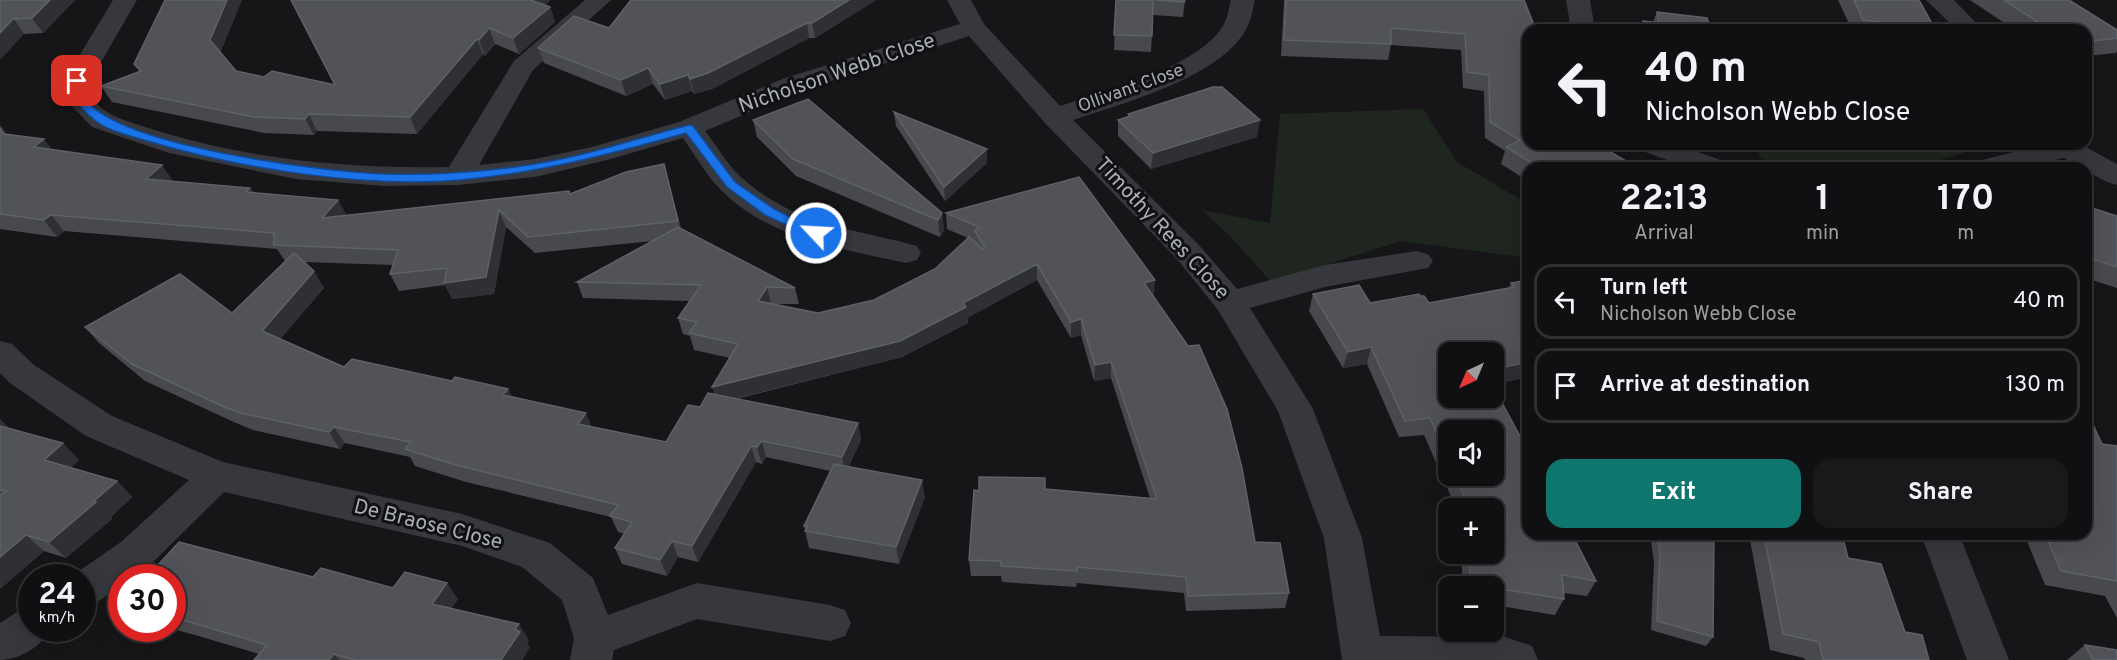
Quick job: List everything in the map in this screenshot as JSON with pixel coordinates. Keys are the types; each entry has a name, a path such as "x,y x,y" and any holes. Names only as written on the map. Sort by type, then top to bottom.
{"street":[{"name":"Nicholson Webb Close","path":"126,0 77,81 81,102 102,121 179,147 296,170 384,177 458,176 535,168 597,154 689,128 967,14"},
{"path":"458,176 523,66 599,0"},
{"name":"Ollivant Close","path":"1055,117 1148,86 1192,67 1221,43 1243,16 1243,0"},
{"path":"1578,0 1581,24"},
{"path":"1938,0 1950,8 1965,24"},
{"name":"Timothy Rees Close","path":"967,14 1055,117 1188,252 1230,302 1295,409 1343,538 1363,657"},
{"path":"689,128 731,184 770,212 816,233 906,253"},
{"path":"1666,150 1700,162"},
{"path":"2005,162 2048,150"},
{"path":"2069,150 2091,162"},
{"path":"2092,162 2117,176"},
{"path":"1230,302 1325,276 1417,261"},
{"name":"De Braose Close","path":"0,353 22,374 99,426 216,476 462,530 536,555 579,590 593,649 697,601 830,623"},
{"path":"96,581 135,554 216,476"},
{"path":"1942,540 1988,660"},
{"path":"0,646 18,635"},
{"path":"1363,657 1505,656 1517,660"}],"shaded area":[{"path":"1423,109 1457,162 1522,200 1522,257 1401,241 1271,282 1232,238 1202,210 1270,223 1280,114"},
{"path":"1757,150 1973,150 1931,162 1783,162 1761,159"}],"building":[{"path":"0,0 50,0 32,18 13,19 0,33"},
{"path":"165,0 227,0 210,40 236,71 264,77 272,71 335,85 291,0 531,0 550,7 513,38 489,28 410,117 309,114 305,119 254,117 101,86 141,71 134,64"},
{"path":"631,0 849,0 812,23 807,23 708,73 690,79 688,75 660,84 648,68 621,80 538,48 574,16 609,28"},
{"path":"1116,0 1153,0 1152,36 1114,35"},
{"path":"1156,0 1185,0 1184,2"},
{"path":"1286,0 1524,0 1534,24 1522,24 1522,150 1607,150 1628,162 1530,162 1506,147 1520,140 1490,122 1489,75 1467,72 1465,34 1391,28 1391,44 1284,40"},
{"path":"1854,0 1919,0 1932,24 1895,24 1863,20"},
{"path":"2004,0 2069,0 2117,30 2117,38 2092,41 2092,24 2041,24"},
{"path":"1657,12 1707,18 1709,24 1644,24 1643,21 1659,23"},
{"path":"1213,87 1222,87 1260,120 1153,153 1118,120 1130,116 1128,114"},
{"path":"808,99 942,213 938,220 793,159 753,120"},
{"path":"894,112 987,149 944,187"},
{"path":"0,128 4,134 44,139 34,147 162,165 146,179 250,188 246,192 338,200 322,218 569,191 570,194 626,172 664,164 678,221 528,237 499,210 486,277 444,283 447,268 390,274 398,250 274,245 274,233 51,215 44,220 0,214"},
{"path":"1079,177 1155,280 1144,283 1188,346 1199,345 1227,409 1242,468 1255,542 1280,543 1289,593 1188,596 1186,577 1077,567 1077,571 1001,566 1001,561 969,560 974,490 979,491 979,477 1045,478 1045,489 1157,499 1111,362 1095,365 1081,319 1071,322 1037,264 963,303 966,307 900,341 712,387 738,344 689,333 697,322 678,318 701,285 577,282 678,227 795,288 767,287 758,301 818,313 874,300 935,269 969,237 983,249 985,248 975,231 979,227 946,213"},
{"path":"2092,208 2117,216 2117,267 2092,259"},
{"path":"294,253 314,271 262,331 344,367 352,359 452,381 455,377 508,389 503,395 586,413 578,424 666,442 688,405 700,407 708,393 858,423 842,457 762,441 757,447 751,446 692,546 672,541 660,560 615,548 632,522 610,516 618,505 456,465 405,449 411,442 334,427 329,432 241,413 132,364 85,327 180,274 232,313"},
{"path":"1522,281 1522,363 1504,367 1504,342 1438,342 1438,408 1504,406 1520,436 1522,436 1522,540 1575,540 1596,581 1562,575 1564,599 1504,590 1504,576 1470,576 1470,564 1504,564 1504,498 1465,498 1460,486 1504,486 1504,420 1438,420 1438,436 1430,418 1405,421 1371,347 1348,352 1313,294 1359,285 1370,303 1419,294 1424,296 1429,303 1514,287 1511,283"},
{"path":"2092,423 2102,444 2117,446 2117,581 2061,571 2048,540 2092,540"},
{"path":"0,426 63,443 44,460 117,481 49,542 26,535 0,557 0,496 7,491 0,490"},
{"path":"834,464 922,480 896,547 805,531 808,526 804,526"},
{"path":"1658,540 1714,540 1713,637 1657,621 1660,553"},
{"path":"1765,540 1844,540 1848,558 1881,564 1905,632 1922,635 1929,660 1823,660 1819,642 1783,634"},
{"path":"179,542 313,577 321,568 393,588 405,572 447,583 432,604 519,624 515,629 520,632 501,660 355,660 334,654 329,660 254,660 267,645 186,621 186,564 159,564"},
{"path":"2085,645 2117,650 2117,660 2093,660"}],"route":[{"path":"77,81 81,102 102,121 141,136 179,147 296,170 384,177 458,176 535,168 597,154 689,128 731,184 770,212 816,233"}]}
